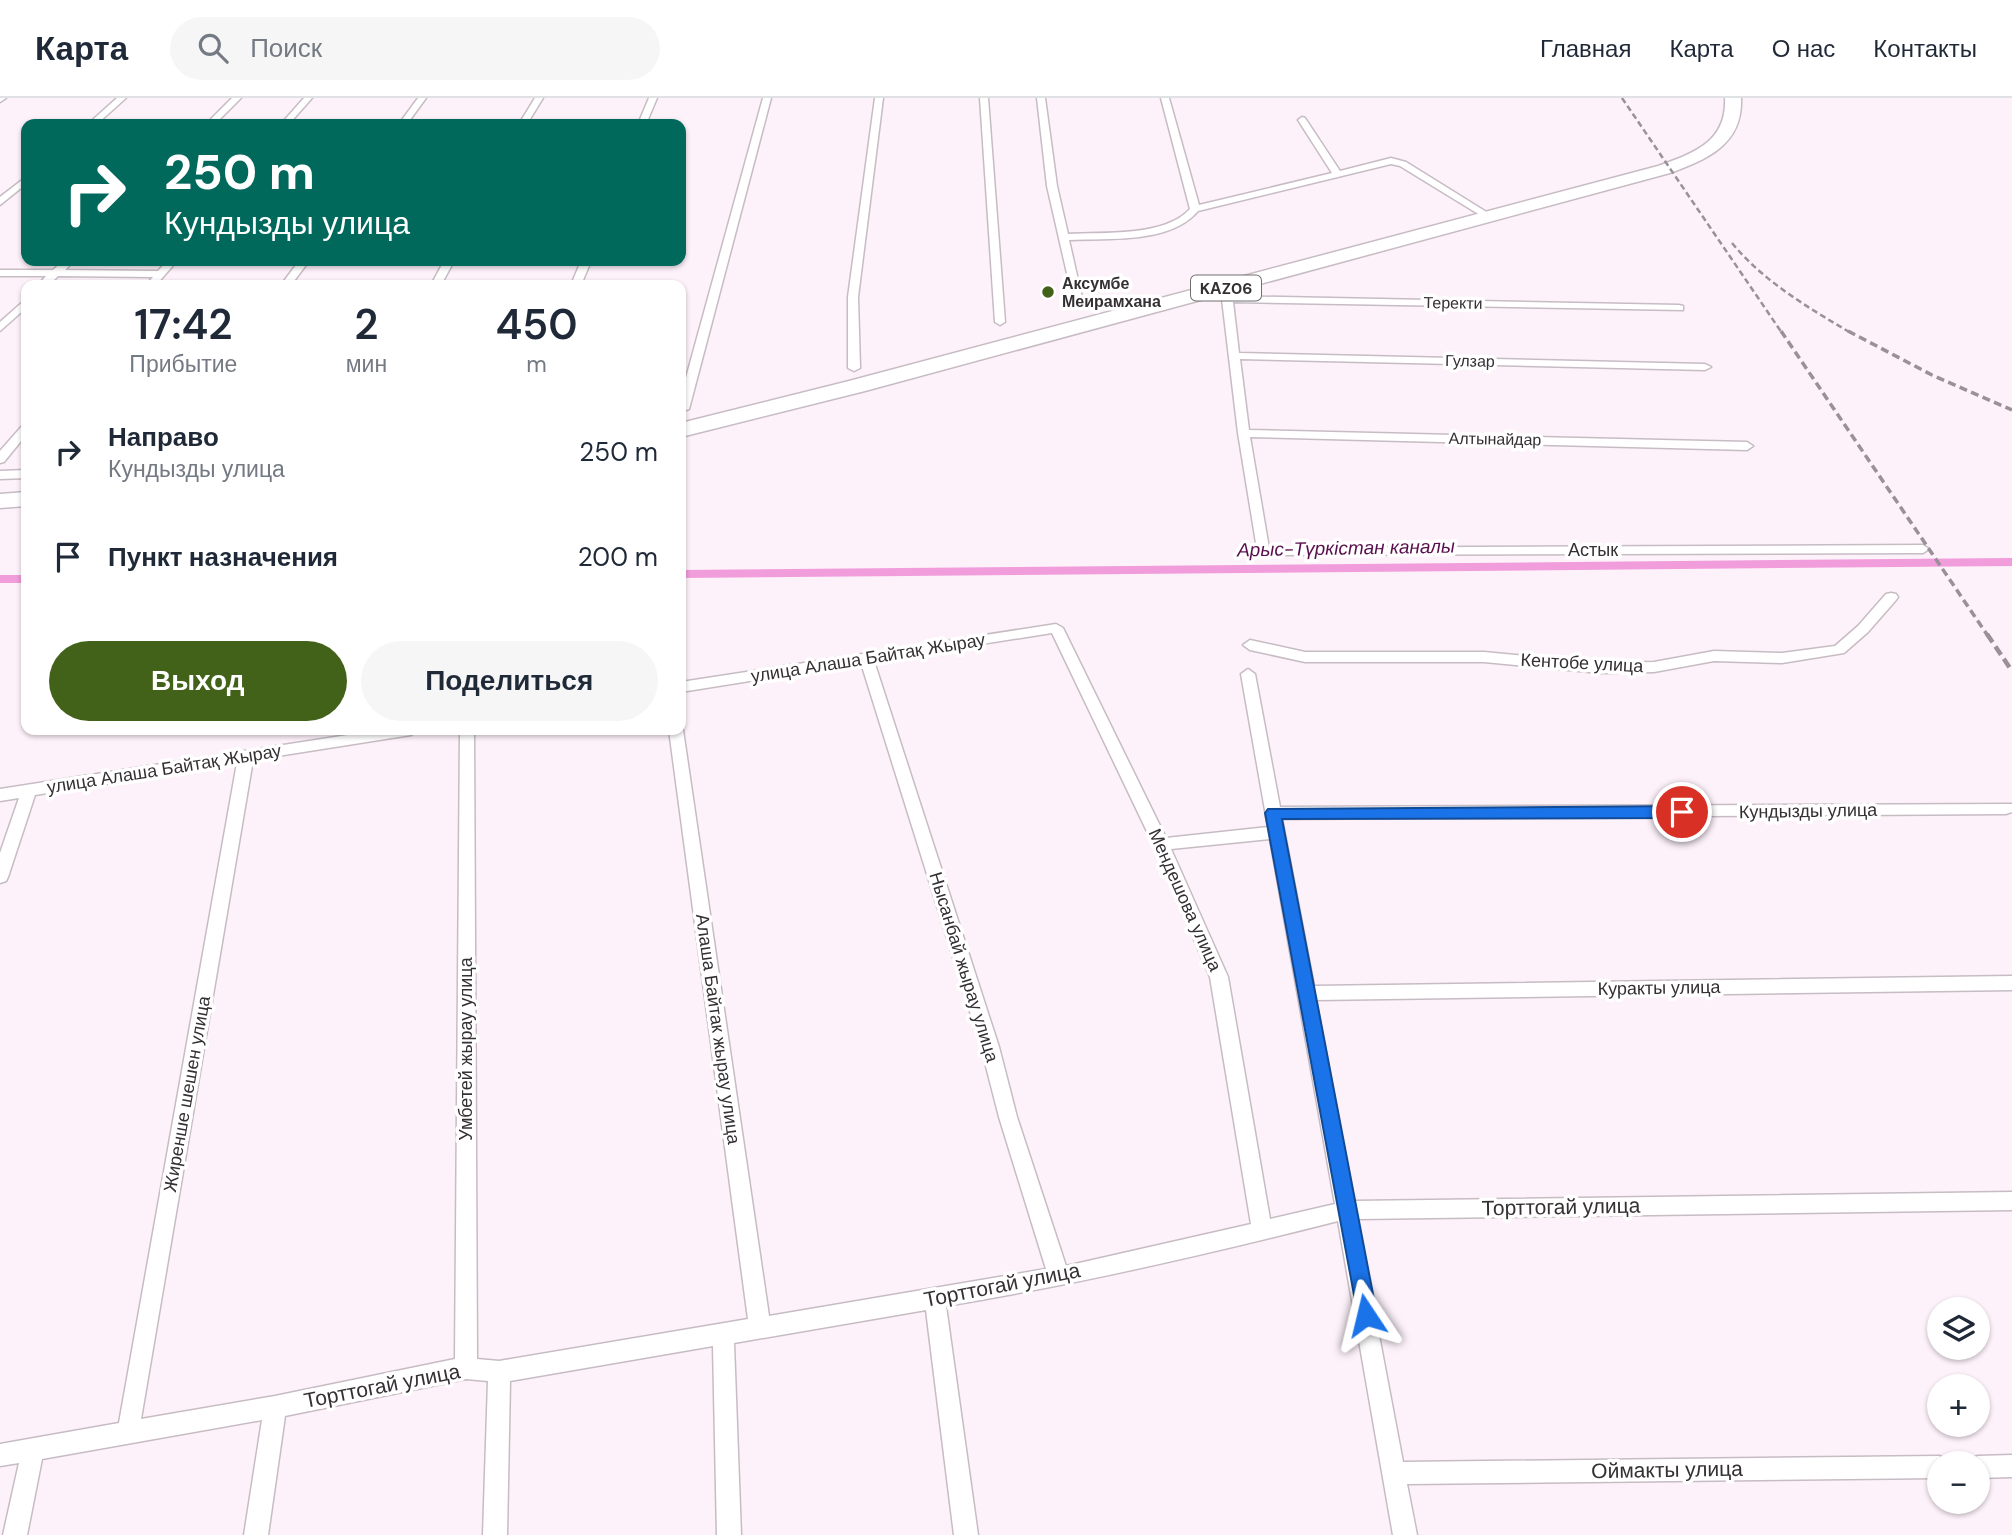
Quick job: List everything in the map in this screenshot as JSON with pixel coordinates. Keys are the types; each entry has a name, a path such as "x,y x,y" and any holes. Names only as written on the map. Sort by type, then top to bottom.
{"highway":[{"name":"KАZ06","path":"686,415 1642,171 1698,148 1719,127 1731,99"},
{"name":"KАZ06","path":"686,429 845,389 1650,174 1692,159 1720,140 1734,119 1731,99"},
{"path":"0,493 21,492"},
{"path":"0,500 21,499"}],"street":[{"path":"98,119 122,98"},
{"path":"215,119 237,98"},
{"path":"289,119 308,98"},
{"path":"407,119 422,98"},
{"path":"526,119 539,98"},
{"path":"644,119 653,98"},
{"path":"686,401 767,98"},
{"path":"854,368 853,297 879,98"},
{"path":"984,98 1000,322"},
{"path":"1041,98 1043,129 1078,302"},
{"path":"1063,237 1147,232 1192,217 1195,209 1165,98"},
{"path":"1302,120 1337,173"},
{"path":"1195,209 1337,173 1398,162 1483,213"},
{"path":"0,202 21,184"},
{"path":"48,280 64,266"},
{"path":"156,280 168,266"},
{"path":"0,273 161,274"},
{"name":"Теректи","path":"1234,356 1227,299 1679,308"},
{"path":"0,328 21,307"},
{"path":"1234,356 1244,433"},
{"name":"Гулзар","path":"1234,356 1705,367"},
{"name":"Алтынайдар","path":"1244,433 1747,446"},
{"name":"Астык","path":"1244,433 1264,552 1923,549"},
{"path":"0,459 21,434"},
{"path":"0,475 21,474"},
{"name":"Кентобе улица","path":"1250,645 1305,657 1484,657 1600,668 1654,667 1714,656 1782,658 1839,650 1863,629 1891,597"},
{"name":"улица Алаша Байтақ Жырау","path":"686,686 1056,628"},
{"name":"Мендешова улица","path":"1056,628 1161,844 1219,976 1262,1233"},
{"name":"Нысанбай жырау улица","path":"866,658 986,1034 1008,1117 1059,1277"},
{"path":"1248,674 1405,1535"},
{"name":"улица Алаша Байтақ Жырау","path":"0,795 379,735"},
{"name":"Умбетей жырау улица","path":"466,1368 467,735"},
{"name":"Алаша Байтак жырау улица","path":"677,735 760,1328"},
{"name":"Жиренше шешен улица","path":"128,1433 246,756"},
{"path":"0,877 29,790"},
{"name":"Кундызды улица","path":"1161,844 1275,822 2006,808"},
{"name":"Куракты улица","path":"1307,993 2012,983"},
{"name":"Торттогай улица","path":"0,1455 275,1407 466,1368 499,1372 1059,1277 1122,1260 1262,1233 1347,1210 2012,1201"},
{"path":"935,1298 966,1535"},
{"path":"723,1334 729,1535"},
{"path":"495,1535 499,1372"},
{"path":"256,1535 275,1407"},
{"path":"15,1535 33,1450"},
{"path":"1990,1467 2012,1466"},
{"name":"Оймакты улица","path":"1394,1473 1927,1467"}],"waterway":[{"name":"Арыс-Түркістан каналы","path":"686,574 2012,562"},
{"name":"Арыс-Түркістан каналы","path":"0,579 21,579"}],"railway":[{"path":"1622,98 1782,333"},
{"path":"1732,243 1773,282 1851,333"},
{"path":"1781,331 1988,636"},
{"path":"1848,331 1932,375 2012,410"},
{"path":"1987,634 2012,671"}],"place":[{"name":"Аксумбе Меирамхана","path":"1048,292"}],"route":[{"path":"1366,1315 1273,813 1682,812"}]}
